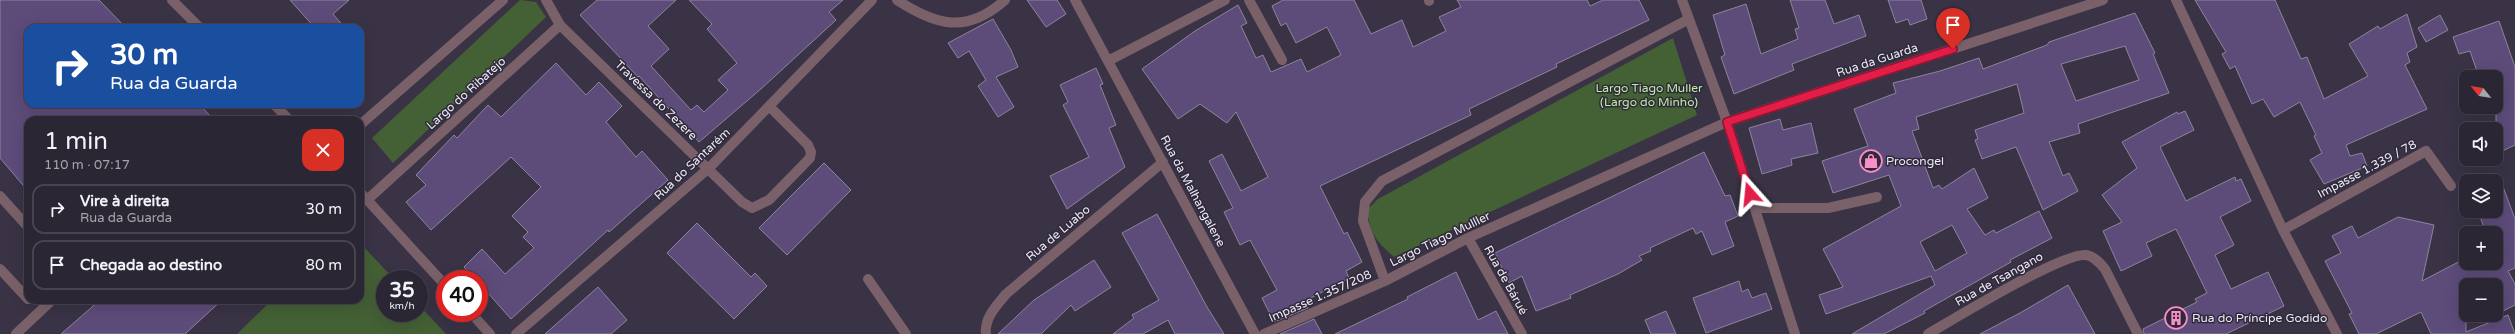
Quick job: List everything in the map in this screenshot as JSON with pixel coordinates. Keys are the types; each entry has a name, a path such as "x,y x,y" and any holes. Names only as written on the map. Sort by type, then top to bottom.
{"street":[{"path":"172,0 196,24"},
{"path":"364,122 503,0"},
{"path":"546,0 560,25"},
{"name":"Rua do Santarém","path":"516,334 709,168 770,107 872,0"},
{"path":"897,0 915,12 938,22 956,23 974,21 991,12 1006,0"},
{"name":"Rua da Malhangalene","path":"1075,0 1255,334"},
{"path":"1108,62 1225,0"},
{"path":"1248,0 1282,60"},
{"path":"1682,0 1727,122 1795,334"},
{"name":"Rua da Guarda","path":"1727,122 2103,0"},
{"path":"2176,0 2283,230 2337,334"},
{"name":"Largo Tiago Mulller","path":"1689,19 1382,180 1365,202 1363,222 1385,282 1468,238 1727,122"},
{"name":"Travessa do Zezere","path":"560,25 709,168 746,206 758,206 769,200 810,158 811,152 808,145 770,107"},
{"name":"Largo do Ribatejo","path":"364,196 560,25"},
{"path":"278,108 285,116"},
{"name":"Impasse 1.339 / 78","path":"2283,230 2426,151 2451,186"},
{"name":"Rua de Luabo","path":"986,334 992,311 1006,294 1163,162"},
{"path":"0,196 24,223"},
{"path":"364,196 436,274"},
{"path":"1755,208 1828,208 1878,197"},
{"name":"Rua de Bárué","path":"1468,238 1522,334"},
{"name":"Rua de Tsangano","path":"1928,334 2058,261 2086,255 2098,261 2105,269 2138,334"},
{"path":"0,269 24,296"},
{"path":"868,279 906,334"},
{"name":"Impasse 1.357/208","path":"1264,334 1385,282"},
{"path":"32,304 39,311"},
{"path":"16,334 47,304"},
{"path":"479,322 490,334"}],"green space":[{"path":"520,0 536,2 546,17 393,163 372,138"},
{"name":"Largo Tiago Muller (Largo do Minho)","path":"1673,38 1697,115 1394,257 1378,241 1370,226 1367,210 1378,199"},
{"path":"364,247 386,270 376,270 376,322 428,322 428,315 446,334 237,334 268,304 364,304"}],"building":[{"path":"0,0 99,0 122,24 24,24 24,108 203,108 210,116 24,116 24,186 0,158"},
{"path":"290,0 349,0 333,14 342,24 311,24"},
{"path":"597,0 676,0 648,26 669,49 651,66 691,110 697,105 704,112 728,90 718,80 737,63 707,29 712,24 689,0 843,0 829,12 836,20 762,88 699,142 639,76 638,77 580,15"},
{"path":"1027,0 1057,0 1066,14 1046,27"},
{"path":"1283,0 1354,0 1371,34 1402,20 1413,47 1446,31 1439,17 1461,7 1457,0 1587,0 1590,6 1603,0 1639,0 1649,20 1556,64 1557,67 1469,109 1471,115 1320,186 1344,234 1347,232 1362,262 1346,271 1349,278 1305,301 1308,308 1274,322 1262,298 1277,290 1250,240 1240,245 1224,212 1233,208 1209,161 1222,154 1241,191 1268,177 1236,112 1227,123 1200,104 1178,119 1142,69 1195,31 1238,5 1247,23 1241,26 1256,58 1263,55 1271,72 1301,59 1307,72 1341,55 1327,27 1296,43 1286,23 1281,26 1272,6"},
{"path":"1790,0 1825,0 1834,24 1859,15 1866,36 1792,64 1794,70 1734,94 1721,57 1725,55 1713,15 1746,4 1761,54 1798,39 1795,29 1799,28"},
{"path":"1888,0 1921,0 1927,19 1910,25 1908,19 1896,23"},
{"path":"2195,0 2275,0 2301,59 2307,57 2324,99 2368,76 2349,44 2378,26 2380,29 2407,14 2417,47 2407,53 2410,62 2405,65 2427,109 2346,145 2350,156 2362,153 2367,166 2324,184 2310,160 2322,153 2314,136 2316,135 2300,102 2274,117 2263,99 2252,104 2235,66 2230,69 2222,54 2226,52"},
{"path":"2135,13 2155,53 2153,54 2169,93 2078,124 2080,133 2049,142 2063,176 2069,173 2078,191 2043,210 2016,147 1982,159 1975,140 1978,139 1975,130 2024,113 2017,84 1916,117 1919,129 1912,131 1933,188 1939,185 1942,189 1974,168 1988,198 1967,209 1985,235 1994,230 1996,233 2039,211 2052,238 2010,260 2011,262 1924,311 1925,313 1884,334 1852,334 1935,285 1931,276 1826,314 1819,295 1843,287 1823,249 1901,206 1889,175 1833,193 1822,161 1868,146 1854,109 1896,93 1893,83 1940,71 1979,58 1983,69 2047,45 2049,42","holes":["2125,46 2139,80 2076,101 2061,64","1952,225 1967,253 1935,271 1920,242"]},
{"path":"2440,15 2448,30 2426,42 2418,28"},
{"path":"993,19 1011,50 1018,67 996,77 1014,107 998,117 978,86 986,80 969,51 958,58 948,43"},
{"path":"2499,21 2515,67 2515,145 2503,151 2503,122 2496,122 2496,114 2503,114 2503,70 2477,70 2470,51 2459,54 2453,37"},
{"path":"556,63 586,95 599,82 622,106 606,122 636,157 642,151 668,180 609,232 608,230 511,319 488,293 488,270 467,270 464,267 482,249 505,274 534,248 523,237 528,232 512,216 541,187 511,157 431,230 406,202 426,185 416,175 454,135 457,138 488,105 501,117"},
{"path":"1096,68 1103,84 1100,85 1116,125 1109,128 1125,167 1067,209 1050,176 1089,157 1063,105 1068,102 1060,85"},
{"path":"2185,111 2194,130 2160,147 2186,201 2235,177 2236,181 2241,179 2251,201 2220,217 2234,245 2215,255 2231,289 2268,272 2284,306 2226,334 2144,334 2143,329 2197,302 2195,299 2207,293 2176,229 2146,243 2152,256 2121,271 2103,231 2122,222 2102,195 2137,168 2122,142 2177,112 2178,114"},
{"path":"1780,119 1783,130 1811,123 1818,153 1791,159 1792,165 1762,174 1749,128"},
{"path":"1704,152 1725,196 1730,195 1738,216 1725,222 1734,246 1712,255 1702,231 1696,234 1693,228 1650,248 1651,251 1639,256 1642,260 1618,274 1570,295 1571,298 1536,311 1522,276 1509,283 1495,253"},
{"path":"824,163 851,190 787,255 759,228"},
{"path":"2503,187 2515,219 2515,268 2508,271 2515,284 2515,305 2503,311 2503,278 2459,278 2459,322 2466,322 2466,332 2491,322 2503,322 2503,317 2508,315 2515,334 2431,334 2421,312 2376,334 2359,334 2349,314 2352,313 2325,261 2341,253 2332,236 2352,226 2358,238 2398,217 2434,225 2422,281 2459,262 2459,270 2503,270 2503,226 2483,226 2481,218 2503,218"},
{"path":"1157,214 1207,307 1224,334 1175,334 1168,320 1143,334 1113,334 1134,318 1132,315 1159,300 1122,233"},
{"path":"697,223 751,277 755,273 767,286 734,319 667,253"},
{"path":"1094,260 1111,287 1075,311 1071,305 1041,334 998,334 1034,300"},
{"path":"1456,272 1478,320 1496,311 1508,334 1335,334 1408,299 1407,297"},
{"path":"1739,281 1742,292 1748,289 1752,298 1766,293 1772,309 1706,333 1693,298"},
{"path":"2068,285 2095,334 1980,334 2020,313"},
{"path":"598,287 627,320 611,334 545,334"},
{"path":"95,304 218,304 185,334 61,334"},
{"path":"1666,311 1676,334 1651,334 1645,320"},
{"path":"1314,319 1322,334 1280,334"}],"place":[{"name":"Procongel","path":"1871,161"},
{"name":"Rua do Príncipe Godido","path":"2176,318"}],"route":[{"path":"1750,194 1727,122 1953,49"}]}
